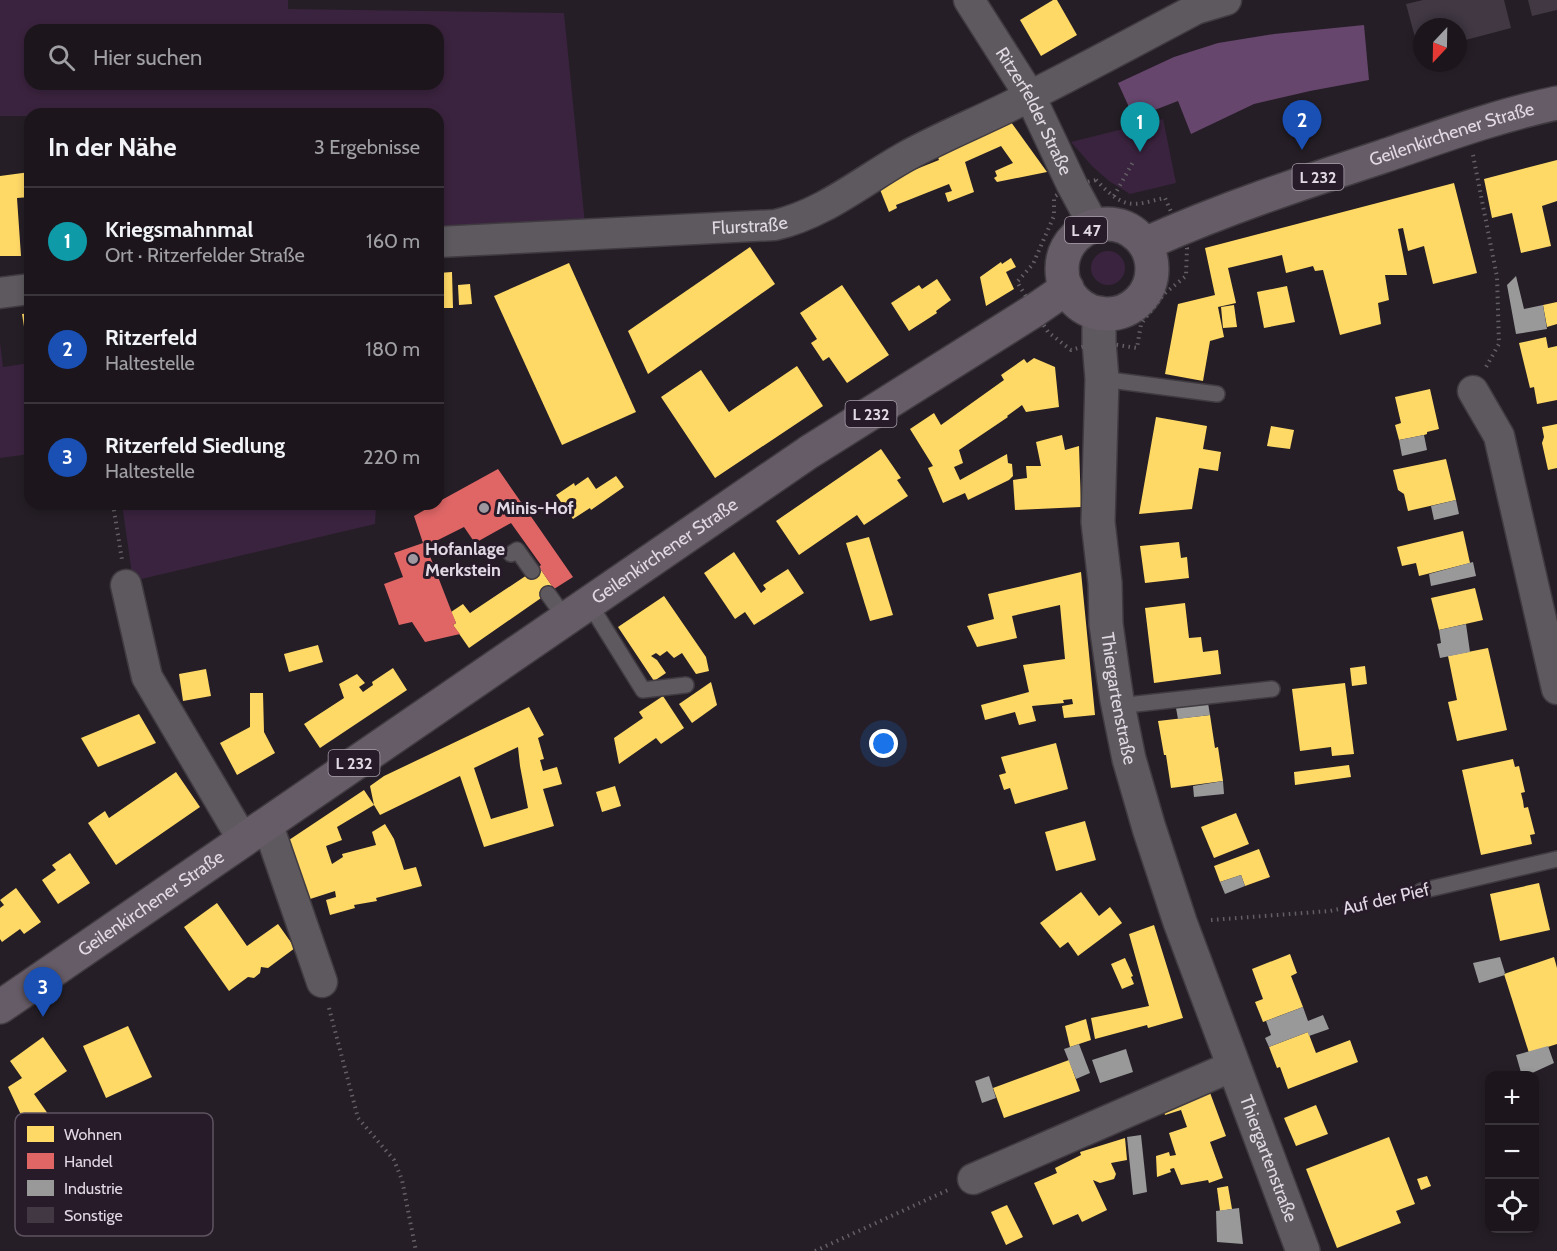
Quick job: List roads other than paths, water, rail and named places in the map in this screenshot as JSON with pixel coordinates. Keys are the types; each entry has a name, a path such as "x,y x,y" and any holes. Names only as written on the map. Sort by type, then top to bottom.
{"main road":[{"name":"Geilenkirchener Straße","path":"1145,244 1291,186 1495,119 1557,102"},
{"name":"L 47","path":"1067,288 1063,273 1064,258 1070,244 1080,233 1094,226 1108,224 1123,226 1135,233 1145,244"},
{"path":"1067,288 1072,297 1089,310 1099,327 1114,313 1128,308 1140,299 1149,287 1152,272 1151,257 1145,244"},
{"name":"Geilenkirchener Straße","path":"0,1006 255,832 568,605 1067,288"},
{"name":"Thiergartenstraße","path":"1099,327 1102,379 1098,522 1105,583 1106,624 1118,706 1129,759 1180,922 1303,1251"}],"street":[{"name":"Ritzerfelder Straße","path":"969,0 1030,96 1094,226"},
{"name":"Flurstraße","path":"444,242 775,225 793,221 854,190 903,158 1030,96 1196,9 1226,0"},
{"path":"0,293 24,290"},
{"path":"1473,391 1499,436 1557,688"},
{"name":"Geilenkirchener Straße","path":"126,585 147,677 255,832 321,982"},
{"path":"973,1179 1233,1066"}],"lane":[{"path":"1102,379 1217,394"},
{"path":"511,554 517,550 532,571"},
{"path":"568,605 643,690 686,685"},
{"path":"1118,706 1272,688"},
{"name":"Auf der Pief","path":"1421,891 1557,859"}],"place":[{"name":"Ritzerfeld","path":"1302,150"},
{"name":"Kriegsmahnmal","path":"1140,152"},
{"name":"Minis-Hof","path":"484,508"},
{"name":"Hofanlage Merkstein","path":"413,559"},
{"name":"Ritzerfeld Siedlung","path":"43,1017"}]}
